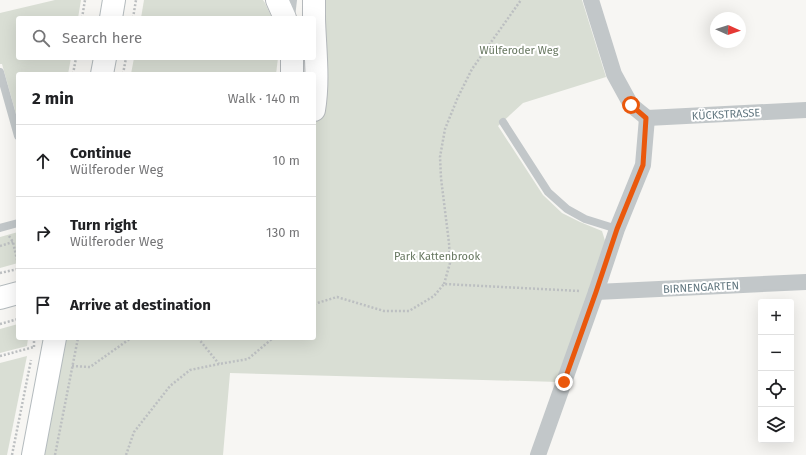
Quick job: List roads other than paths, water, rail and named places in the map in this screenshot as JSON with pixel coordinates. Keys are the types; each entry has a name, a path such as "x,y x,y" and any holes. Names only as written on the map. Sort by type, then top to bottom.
{"main road":[{"path":"111,16 114,0"},
{"path":"277,0 284,16"},
{"path":"314,0 314,16"},
{"path":"316,54 316,88"},
{"path":"102,72 105,60"},
{"path":"292,60 292,72"},
{"path":"0,298 16,294"},
{"path":"34,455 55,340"}],"street":[{"path":"538,455 617,229 643,165 646,118 631,105 614,74 591,0"},
{"name":"KÜCKSTRASSE","path":"646,118 806,110"},
{"name":"BIRNENGARTEN","path":"596,292 806,282"}],"lane":[{"path":"291,16 293,0"},
{"path":"0,72 16,129"},
{"path":"503,122 548,192 567,209 585,219 617,229"},
{"path":"2,227 16,224"}],"park label":[{"name":"Wülferoder Weg","path":"519,50"},
{"name":"Park Kattenbrook","path":"437,256"}]}
